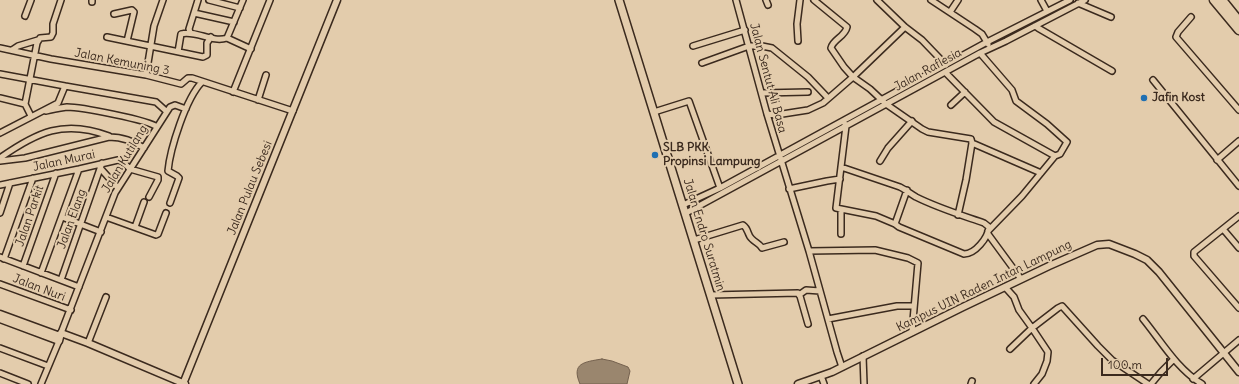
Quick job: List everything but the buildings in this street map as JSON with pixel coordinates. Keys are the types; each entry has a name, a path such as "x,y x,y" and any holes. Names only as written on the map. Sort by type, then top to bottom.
{"main road":[{"name":"Jalan Endro Suratmin","path":"619,0 738,384"},
{"path":"1214,0 1239,30"},
{"path":"1222,0 1239,21"}],"street":[{"path":"25,16 31,0"},
{"path":"12,50 18,46 40,38 51,37 53,24 61,0"},
{"path":"146,76 156,22 163,0"},
{"path":"190,32 189,30 198,0"},
{"path":"209,0 240,8"},
{"path":"227,38 243,0"},
{"path":"233,92 270,0"},
{"name":"Jalan Pulau Sebesi","path":"184,384 337,0"},
{"name":"Jalan Sentut Ali Basa","path":"736,0 767,114 809,251 842,367"},
{"path":"798,41 797,24 800,0"},
{"path":"814,0 846,27 846,31 833,43 831,48 844,67 853,77 884,102 928,132 969,138 972,142 1041,173"},
{"path":"877,0 922,40 946,65"},
{"path":"931,0 982,34 989,45"},
{"path":"950,12 958,0"},
{"path":"1041,0 1047,11"},
{"name":"Jalan Raflesia","path":"884,102 945,72 956,63 1047,11 1070,0"},
{"name":"Jalan Raflesia","path":"780,158 845,124 946,65 956,63 980,53 989,45 1035,26 1085,0"},
{"path":"1078,4 1111,17"},
{"path":"114,14 132,10 134,12 127,41"},
{"path":"194,12 234,22"},
{"path":"1191,17 1176,36 1239,110"},
{"path":"767,114 808,110 815,107 853,77 905,26"},
{"path":"1035,26 1112,71"},
{"path":"693,46 745,30"},
{"path":"178,52 181,34 190,32 211,37 227,38 251,48"},
{"path":"107,37 178,52 205,56 207,43 211,37"},
{"path":"31,116 26,104 38,40"},
{"path":"702,63 749,46 772,48 808,77 828,98"},
{"name":"Jalan Kemuning 3","path":"0,48 181,84 190,78 202,82"},
{"path":"845,124 836,208 876,216 964,254 972,253 988,232 1022,196 1055,156 1060,154 1067,142 1047,124 1016,101 1012,90 980,53"},
{"path":"945,72 999,125 1055,156"},
{"path":"0,74 156,102 166,111 173,105 186,108"},
{"path":"258,100 266,75"},
{"path":"1153,80 1239,186"},
{"path":"170,203 179,178 178,176 169,173 168,169 178,130 186,108 202,82 293,111"},
{"path":"0,133 58,103 65,86"},
{"path":"762,93 808,92"},
{"path":"951,105 965,92"},
{"path":"0,98 26,104"},
{"path":"654,112 689,101 720,188"},
{"path":"41,111 68,107 129,118 151,123 157,127"},
{"name":"Jalan Kutilang","path":"41,384 118,188 166,111"},
{"path":"880,161 888,148 912,122"},
{"path":"0,159 38,135 64,128 98,133 109,137"},
{"path":"98,133 99,139"},
{"path":"0,159 25,158 109,137 125,138 144,148"},
{"path":"1217,160 1239,141"},
{"path":"958,215 966,180 972,142"},
{"path":"683,205 780,158"},
{"path":"686,213 780,158"},
{"name":"Jalan Murai","path":"0,185 118,160 122,161 130,168 158,177 158,180 149,197"},
{"name":"Jalan Elang","path":"60,280 102,163"},
{"path":"841,167 900,186 915,196 958,215 987,224 989,227 988,232 1020,279"},
{"path":"41,273 79,169"},
{"path":"101,169 118,188"},
{"name":"Jalan Parkit","path":"23,266 56,174"},
{"path":"33,178 2,258 79,287"},
{"path":"790,189 840,179"},
{"path":"0,212 10,183"},
{"path":"896,224 907,190"},
{"path":"135,226 144,202"},
{"path":"841,210 841,234"},
{"path":"106,217 135,226 156,235 159,233 166,213"},
{"path":"1239,216 1196,250 1194,256 1239,308"},
{"path":"62,217 100,232"},
{"path":"694,240 743,225 747,228 751,239 759,243 762,248 784,242"},
{"path":"1223,229 1239,248"},
{"name":"Kampus UIN Raden Intan Lampung","path":"798,384 842,367 1020,279 1081,251 1103,244 1109,244 1123,249 1147,260 1159,272 1239,372"},
{"path":"809,251 875,250 916,261 918,263 913,306 912,332"},
{"name":"Jalan Nuri","path":"0,284 71,310"},
{"path":"1005,287 1014,297 1019,310 1048,352 1047,361 1042,374 1034,384"},
{"path":"711,295 799,294 806,290 820,291"},
{"path":"799,294 808,324"},
{"path":"88,343 106,297"},
{"path":"828,319 897,306 913,306"},
{"path":"1010,349 1032,328 1060,306 1063,307 1112,360 1148,384"},
{"path":"0,314 29,328"},
{"path":"0,319 60,337 88,343 184,384"},
{"path":"1143,319 1174,359 1193,379 1202,384"},
{"path":"1193,379 1239,340"},
{"path":"0,348 48,366"},
{"path":"863,356 864,384"},
{"path":"1151,384 1174,359"},
{"path":"0,373 19,382 28,384"},
{"path":"821,376 824,384"}],"shaded area":[{"path":"602,359 628,367 630,371 627,384 580,384 577,372 578,368 590,361"}],"place":[{"name":"Jafin Kost","path":"1144,98"},
{"name":"SLB PKK Propinsi Lampung","path":"655,155"}]}
